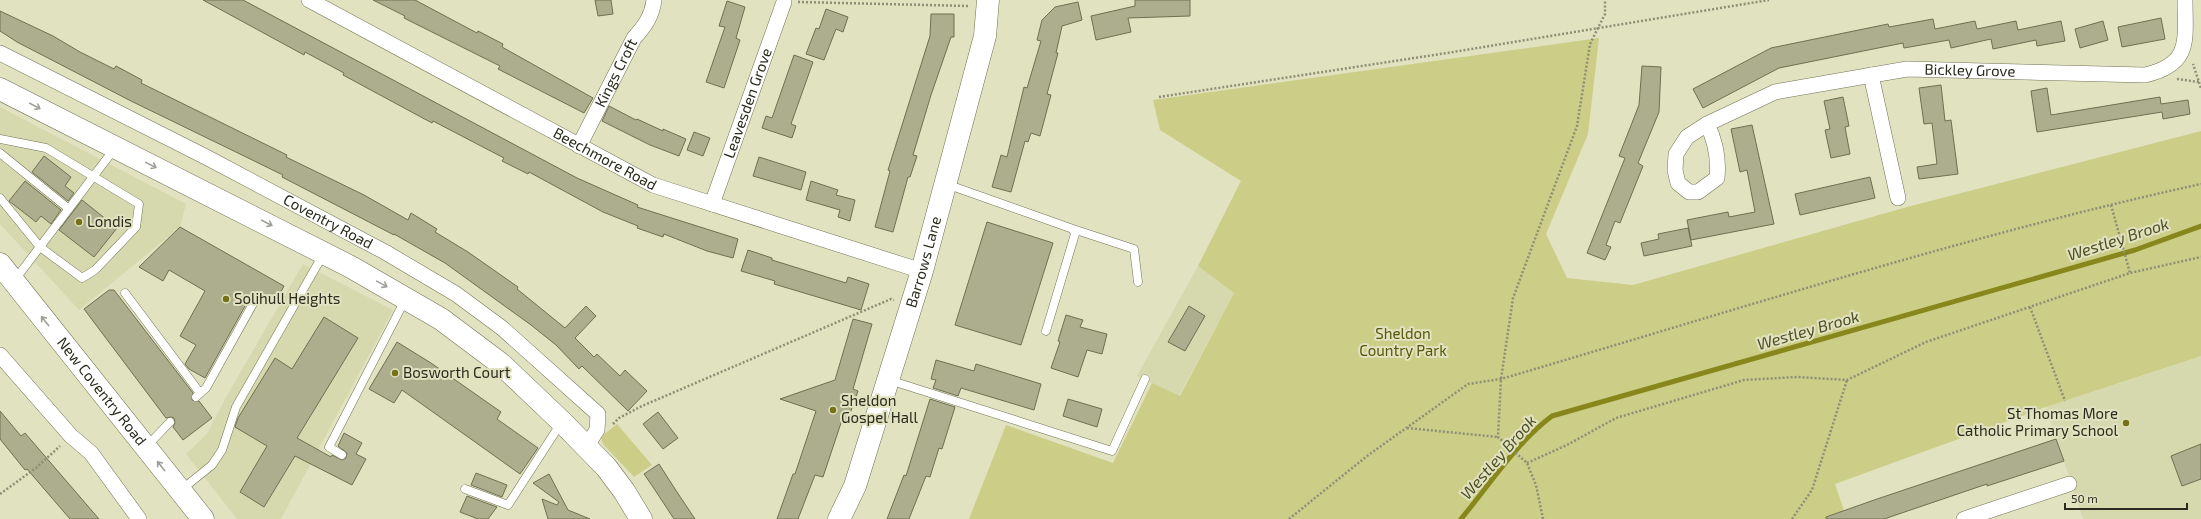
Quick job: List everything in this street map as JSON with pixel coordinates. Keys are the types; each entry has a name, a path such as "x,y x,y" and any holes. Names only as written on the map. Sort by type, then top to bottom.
{"main road":[{"name":"Barrows Lane","path":"839,519 855,486 922,271 985,36 988,3"},
{"name":"Coventry Road","path":"0,89 324,253 406,297 441,320 501,364 562,422 592,438 606,467 624,491 641,519"},
{"name":"New Coventry Road","path":"0,264 202,519"}],"street":[{"name":"Beechmore Road","path":"309,0 653,185 922,271"},
{"name":"Kings Croft","path":"579,146 634,38 647,23 652,11 654,0"},
{"name":"Bickley Grove","path":"1707,124 1775,92 1907,69 2103,75 2145,75 2163,71 2177,60 2183,46 2185,0"},
{"name":"Leavesden Grove","path":"712,204 784,2"},
{"name":"Coventry Road","path":"0,53 212,160 385,252 456,294 502,328 598,414 592,438"},
{"path":"1871,75 1898,198"},
{"path":"0,355 71,436 90,453 139,519"},
{"path":"1963,519 2069,484"}],"lane":[{"path":"0,139 46,148 139,204 136,227 95,270 82,278 40,247 0,198"},
{"path":"14,281 115,147"},
{"path":"0,153 69,209"},
{"path":"946,183 1073,229 1134,249 1138,282"},
{"path":"1046,331 1075,234 1073,229"},
{"path":"181,491 212,465 222,450 236,407 324,253"},
{"path":"125,293 198,395 206,388 254,302"},
{"path":"342,455 329,448 406,297"},
{"path":"888,380 1112,451 1144,379"},
{"path":"146,447 170,422"},
{"path":"465,489 508,505 562,422"}],"path":[{"path":"1498,437 1501,379 1513,298 1577,126 1590,44 1605,14 1605,0"},
{"path":"1159,97 1598,29 1769,0"},
{"path":"784,2 988,3"},
{"path":"2199,82 2201,89"},
{"path":"1289,519 1366,456 1468,384 1501,379 2003,232 2111,204 2201,184"},
{"path":"2111,204 2130,273"},
{"path":"1527,463 1567,445 1616,418 1744,380 1797,377 1847,380 1926,342 2130,273 2201,257"},
{"path":"592,438 601,435 619,418 642,406 891,299 912,304"},
{"path":"2030,307 2065,401"},
{"path":"1792,519 1812,490 1847,380"},
{"path":"1406,428 1498,437 1527,463 1536,485 1543,519"},
{"path":"0,494 36,468 71,436"}],"shaded area":[{"path":"0,107 186,204 180,227 79,310 0,224"},
{"path":"303,264 393,310 281,519 237,519 186,454 207,434 225,399"},
{"path":"1198,266 1234,293 1179,396 1137,376"},
{"name":"St Thomas More Catholic Primary School","path":"2201,356 2201,519 2083,519 2046,407"}],"green space":[{"name":"Sheldon Country Park","path":"1599,38 1588,134 1546,234 1567,278 1633,285 1907,207 2201,131 2201,356 2046,407 1835,484 1847,519 969,519 1006,425 1113,463 1152,383 1180,396 1234,293 1198,266 1241,181 1160,130 1153,100"},
{"path":"617,424 652,465 634,477 603,444 601,437"}],"building":[{"path":"203,0 243,0 577,178 638,205 637,207 738,239 733,258 707,251 664,234 663,237 637,228 638,226 603,212 529,172 528,174 502,161 504,158 433,121 432,123 343,75 344,73 305,52 304,55"},
{"path":"373,0 415,0 477,33 478,31 503,44 502,47 593,98 584,113 498,69 500,66 404,18 405,16"},
{"path":"595,0 611,0 613,14 598,16"},
{"path":"1135,0 1190,0 1190,16 1128,18 1131,32 1096,40 1091,16 1135,6"},
{"path":"727,1 745,7 736,38 740,40 724,88 706,82 725,27 719,26"},
{"path":"1078,2 1082,20 1062,26 1056,53 1058,53 1047,94 1051,95 1040,136 1031,133 1028,142 1025,141 1011,192 992,187 1001,155 1007,157 1024,87 1027,88 1041,41 1037,40 1042,20 1055,7"},
{"path":"826,9 848,17 843,32 836,29 824,60 806,54 816,28 819,29"},
{"path":"0,11 53,36 80,52 114,69 116,66 142,80 141,83 287,155 286,157 364,195 408,220 411,213 437,229 435,232 468,252 518,287 517,289 565,328 586,306 596,316 575,338 594,357 597,354 620,376 625,370 647,391 628,411 582,366 579,369 556,345 531,325 445,263 394,234 282,177 283,175 131,101 17,42 0,31"},
{"path":"931,14 954,14 954,37 951,37 931,95 913,155 917,156 910,177 908,177 893,232 875,227 890,171 888,170 930,36"},
{"path":"2161,18 2165,39 2122,47 2118,27"},
{"path":"1933,19 1935,29 1975,21 1977,29 2016,21 2018,30 2061,21 2065,41 2037,46 2036,40 1993,49 1991,39 1951,48 1949,40 1904,48 1903,43 1779,68 1703,108 1693,89 1771,48 1888,24 1889,27"},
{"path":"2103,21 2108,40 2080,48 2075,29"},
{"path":"794,55 813,62 791,124 796,126 792,138 762,128 766,116 772,118"},
{"path":"1642,66 1661,67 1659,112 1638,163 1643,166 1620,223 1615,221 1606,245 1611,247 1605,260 1587,253 1625,158 1619,156 1639,105"},
{"path":"1941,85 1945,121 1951,120 1958,174 1919,179 1917,167 1937,164 1932,123 1924,124 1919,88"},
{"path":"2047,88 2051,115 2160,97 2161,104 2188,100 2190,114 2163,119 2162,112 2037,132 2031,91"},
{"path":"1843,97 1849,126 1845,127 1850,154 1831,158 1825,130 1830,129 1824,101"},
{"path":"609,106 636,120 637,119 663,131 663,129 686,139 679,156 650,145 602,121"},
{"path":"1752,125 1774,224 1691,240 1687,220 1728,212 1729,217 1755,212 1747,170 1740,172 1731,129"},
{"path":"694,132 710,138 703,156 687,150"},
{"path":"44,156 71,177 65,186 74,193 68,201 32,172"},
{"path":"759,157 806,172 801,190 753,176"},
{"path":"1870,177 1875,198 1800,215 1795,194"},
{"path":"25,181 61,210 51,224 41,216 36,222 9,201"},
{"path":"811,181 838,190 836,195 855,200 850,221 838,217 840,210 806,200"},
{"path":"82,200 117,228 94,257 59,230"},
{"path":"987,222 1053,243 1021,345 955,325"},
{"name":"Solihull Heights","path":"180,227 284,286 274,305 254,294 249,299 205,378 189,369 185,364 196,345 180,336 205,291 169,270 163,281 139,267"},
{"path":"1688,228 1692,246 1644,256 1641,243 1659,239 1658,234"},
{"path":"748,250 772,258 772,260 846,283 848,277 869,284 861,310 774,284 775,281 741,271"},
{"path":"109,290 114,290 193,393 192,400 199,401 212,418 183,440 173,427 175,423 174,418 166,418 84,309"},
{"path":"1189,306 1205,316 1185,351 1168,342"},
{"path":"1066,315 1083,320 1080,327 1107,334 1102,354 1087,350 1078,377 1051,368 1060,342 1058,341"},
{"path":"324,317 358,338 297,438 331,457 332,455 342,460 346,458 347,453 338,446 344,433 362,443 356,454 366,459 352,485 295,456 264,507 240,492 267,446 235,427 238,418 275,358 292,369"},
{"path":"853,319 872,324 853,389 858,391 847,422 842,420 823,477 815,475 798,519 777,519 793,474 795,474 816,411 780,399 835,380"},
{"path":"397,342 431,363 501,412 497,419 538,448 520,474 402,390 394,403 369,389"},
{"path":"936,360 974,371 976,364 1041,384 1034,410 961,388 958,396 933,388 936,380 931,379"},
{"path":"930,399 955,407 942,449 939,448 930,477 926,476 909,519 887,519 904,475 906,476"},
{"path":"1068,399 1102,409 1097,427 1063,416"},
{"path":"0,411 21,436 25,433 99,519 70,519 27,469 25,470 0,439"},
{"path":"658,412 678,438 663,449 643,424"},
{"path":"2056,439 2064,461 1987,486 1987,484 1884,519 1826,519 1826,517 1877,499"},
{"path":"2201,444 2201,479 2182,486 2171,456"},
{"path":"659,464 695,519 674,519 644,474"},
{"path":"476,473 507,485 502,497 471,485"},
{"path":"549,474 568,510 590,519 548,519 542,499 557,505 559,502 533,483"},
{"path":"467,496 497,507 488,519 478,519 460,512"}],"waterway":[{"name":"Westley Brook","path":"1461,519 1515,451 1552,416 2135,250 2201,226"}],"place":[{"name":"Londis","path":"79,222"},
{"name":"Solihull Heights","path":"226,299"},
{"name":"Bosworth Court","path":"395,373"},
{"name":"Sheldon Gospel Hall","path":"833,410"},
{"name":"St Thomas More Catholic Primary School","path":"2126,423"}]}
